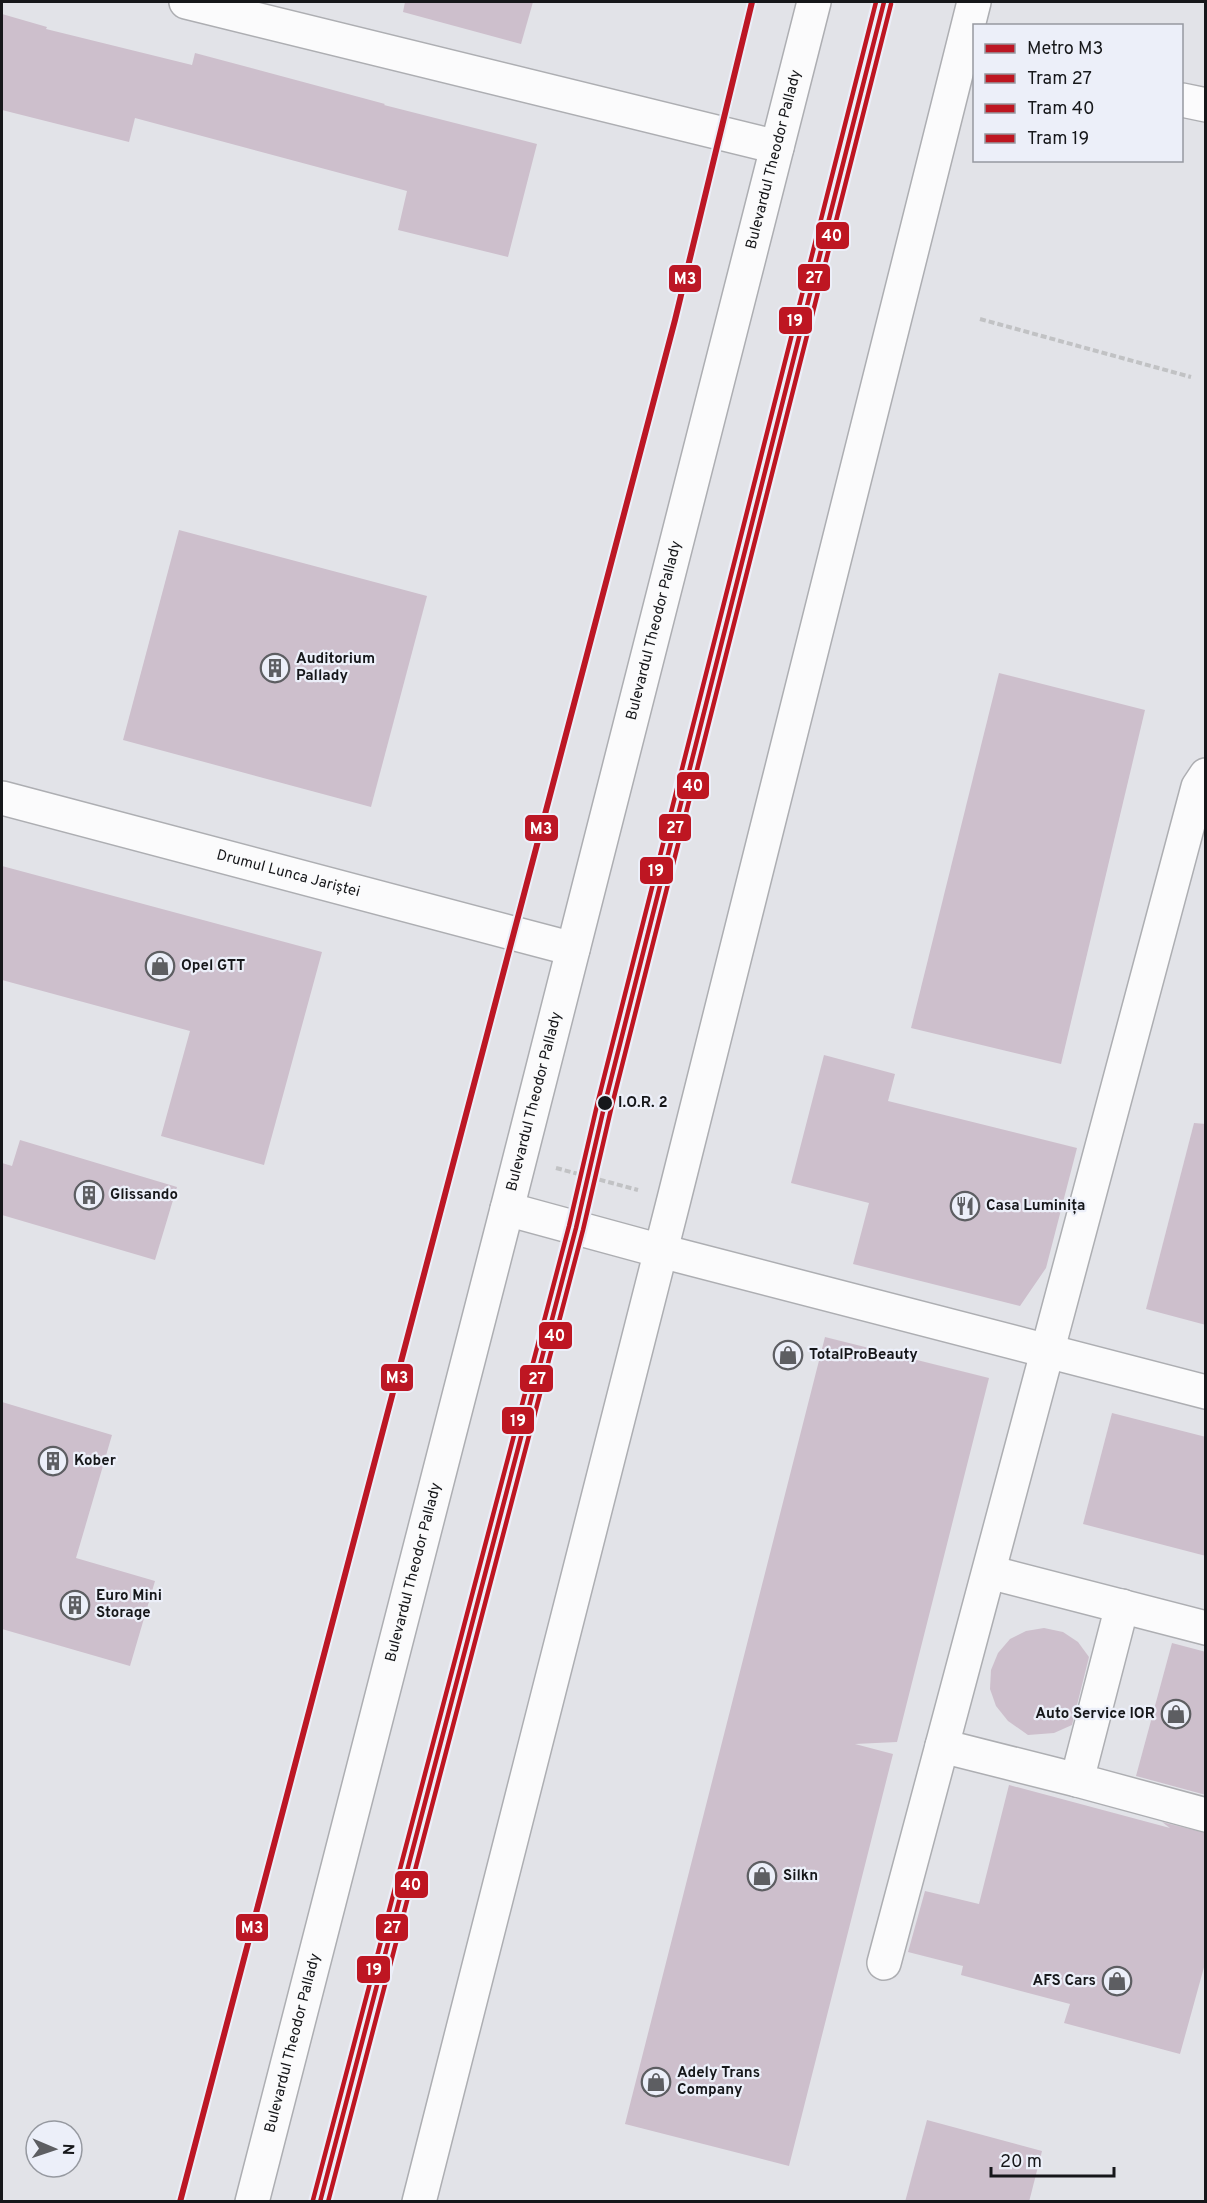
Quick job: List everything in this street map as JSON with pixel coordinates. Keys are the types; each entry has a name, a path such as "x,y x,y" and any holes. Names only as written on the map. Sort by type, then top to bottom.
{"main road":[{"path":"186,2 777,147"},
{"name":"Bulevardul Theodor Pallady","path":"252,2202 814,2"},
{"path":"419,2202 968,54 974,2"},
{"path":"1183,100 1206,105"},
{"path":"884,1963 1198,787 1206,775"},
{"name":"Drumul Lunca Jariștei","path":"2,798 573,949"},
{"path":"507,1209 1206,1392"},
{"path":"989,1572 1206,1628"},
{"path":"1077,1780 1122,1606"},
{"path":"942,1746 1206,1815"}],"path":[{"path":"980,319 1191,377"},
{"path":"520,1159 674,1199"}],"building":[{"path":"405,2 533,2 521,44 403,12"},
{"path":"2,14 47,27 46,29 192,65 195,53 537,144 508,257 398,230 407,191 135,118 129,142 2,110"},
{"name":"Auditorium Pallady","path":"179,530 427,596 371,807 123,740"},
{"path":"999,673 1145,710 1061,1064 911,1028"},
{"name":"Opel GTT","path":"2,866 322,952 264,1165 161,1136 190,1031 2,980"},
{"name":"Casa Luminița","path":"824,1055 895,1074 888,1101 1077,1148 1046,1268 1020,1306 853,1264 869,1203 791,1183"},
{"path":"1194,1123 1206,1124 1206,1325 1146,1309"},
{"name":"Glissando","path":"20,1140 177,1187 155,1260 2,1215 2,1163 12,1166"},
{"path":"825,1337 989,1378 897,1742 855,1744 893,1754 789,2166 625,2124"},
{"path":"2,1402 112,1435 76,1558 155,1581 130,1666 2,1629"},
{"path":"1112,1413 1206,1437 1206,1556 1083,1524"},
{"path":"1044,1628 1063,1632 1078,1642 1089,1657 1072,1725 1054,1733 1028,1735 1008,1721 996,1706 990,1689 991,1670 998,1653 1010,1639 1026,1631"},
{"path":"1172,1643 1206,1652 1206,1795 1136,1776"},
{"path":"1009,1785 1170,1828 1162,1822 1206,1833 1206,1960 1180,2054 1064,2023 1070,2004 961,1975 963,1966 908,1952 925,1891 979,1904"},
{"path":"927,2120 1042,2151 1029,2202 905,2202"}],"metro line":[{"name":"M3","path":"180,2202 675,320 752,2"}],"tram line":[{"name":"19","path":"313,2200 569,1226 598,1101 876,2"},
{"name":"27","path":"320,2202 576,1228 605,1103 884,2"},
{"name":"40","path":"328,2202 583,1230 612,1105 891,4"}],"place":[{"name":"Auditorium Pallady","path":"275,668"},
{"name":"Opel GTT","path":"160,966"},
{"name":"I.O.R. 2","path":"605,1103"},
{"name":"Glissando","path":"89,1195"},
{"name":"Casa Luminița","path":"965,1206"},
{"name":"TotalProBeauty","path":"788,1355"},
{"name":"Kober","path":"53,1461"},
{"name":"Euro Mini Storage","path":"75,1605"},
{"name":"Auto Service IOR","path":"1176,1714"},
{"name":"Silkn","path":"762,1876"},
{"name":"AFS Cars","path":"1117,1981"},
{"name":"Adely Trans Company","path":"656,2082"}]}
